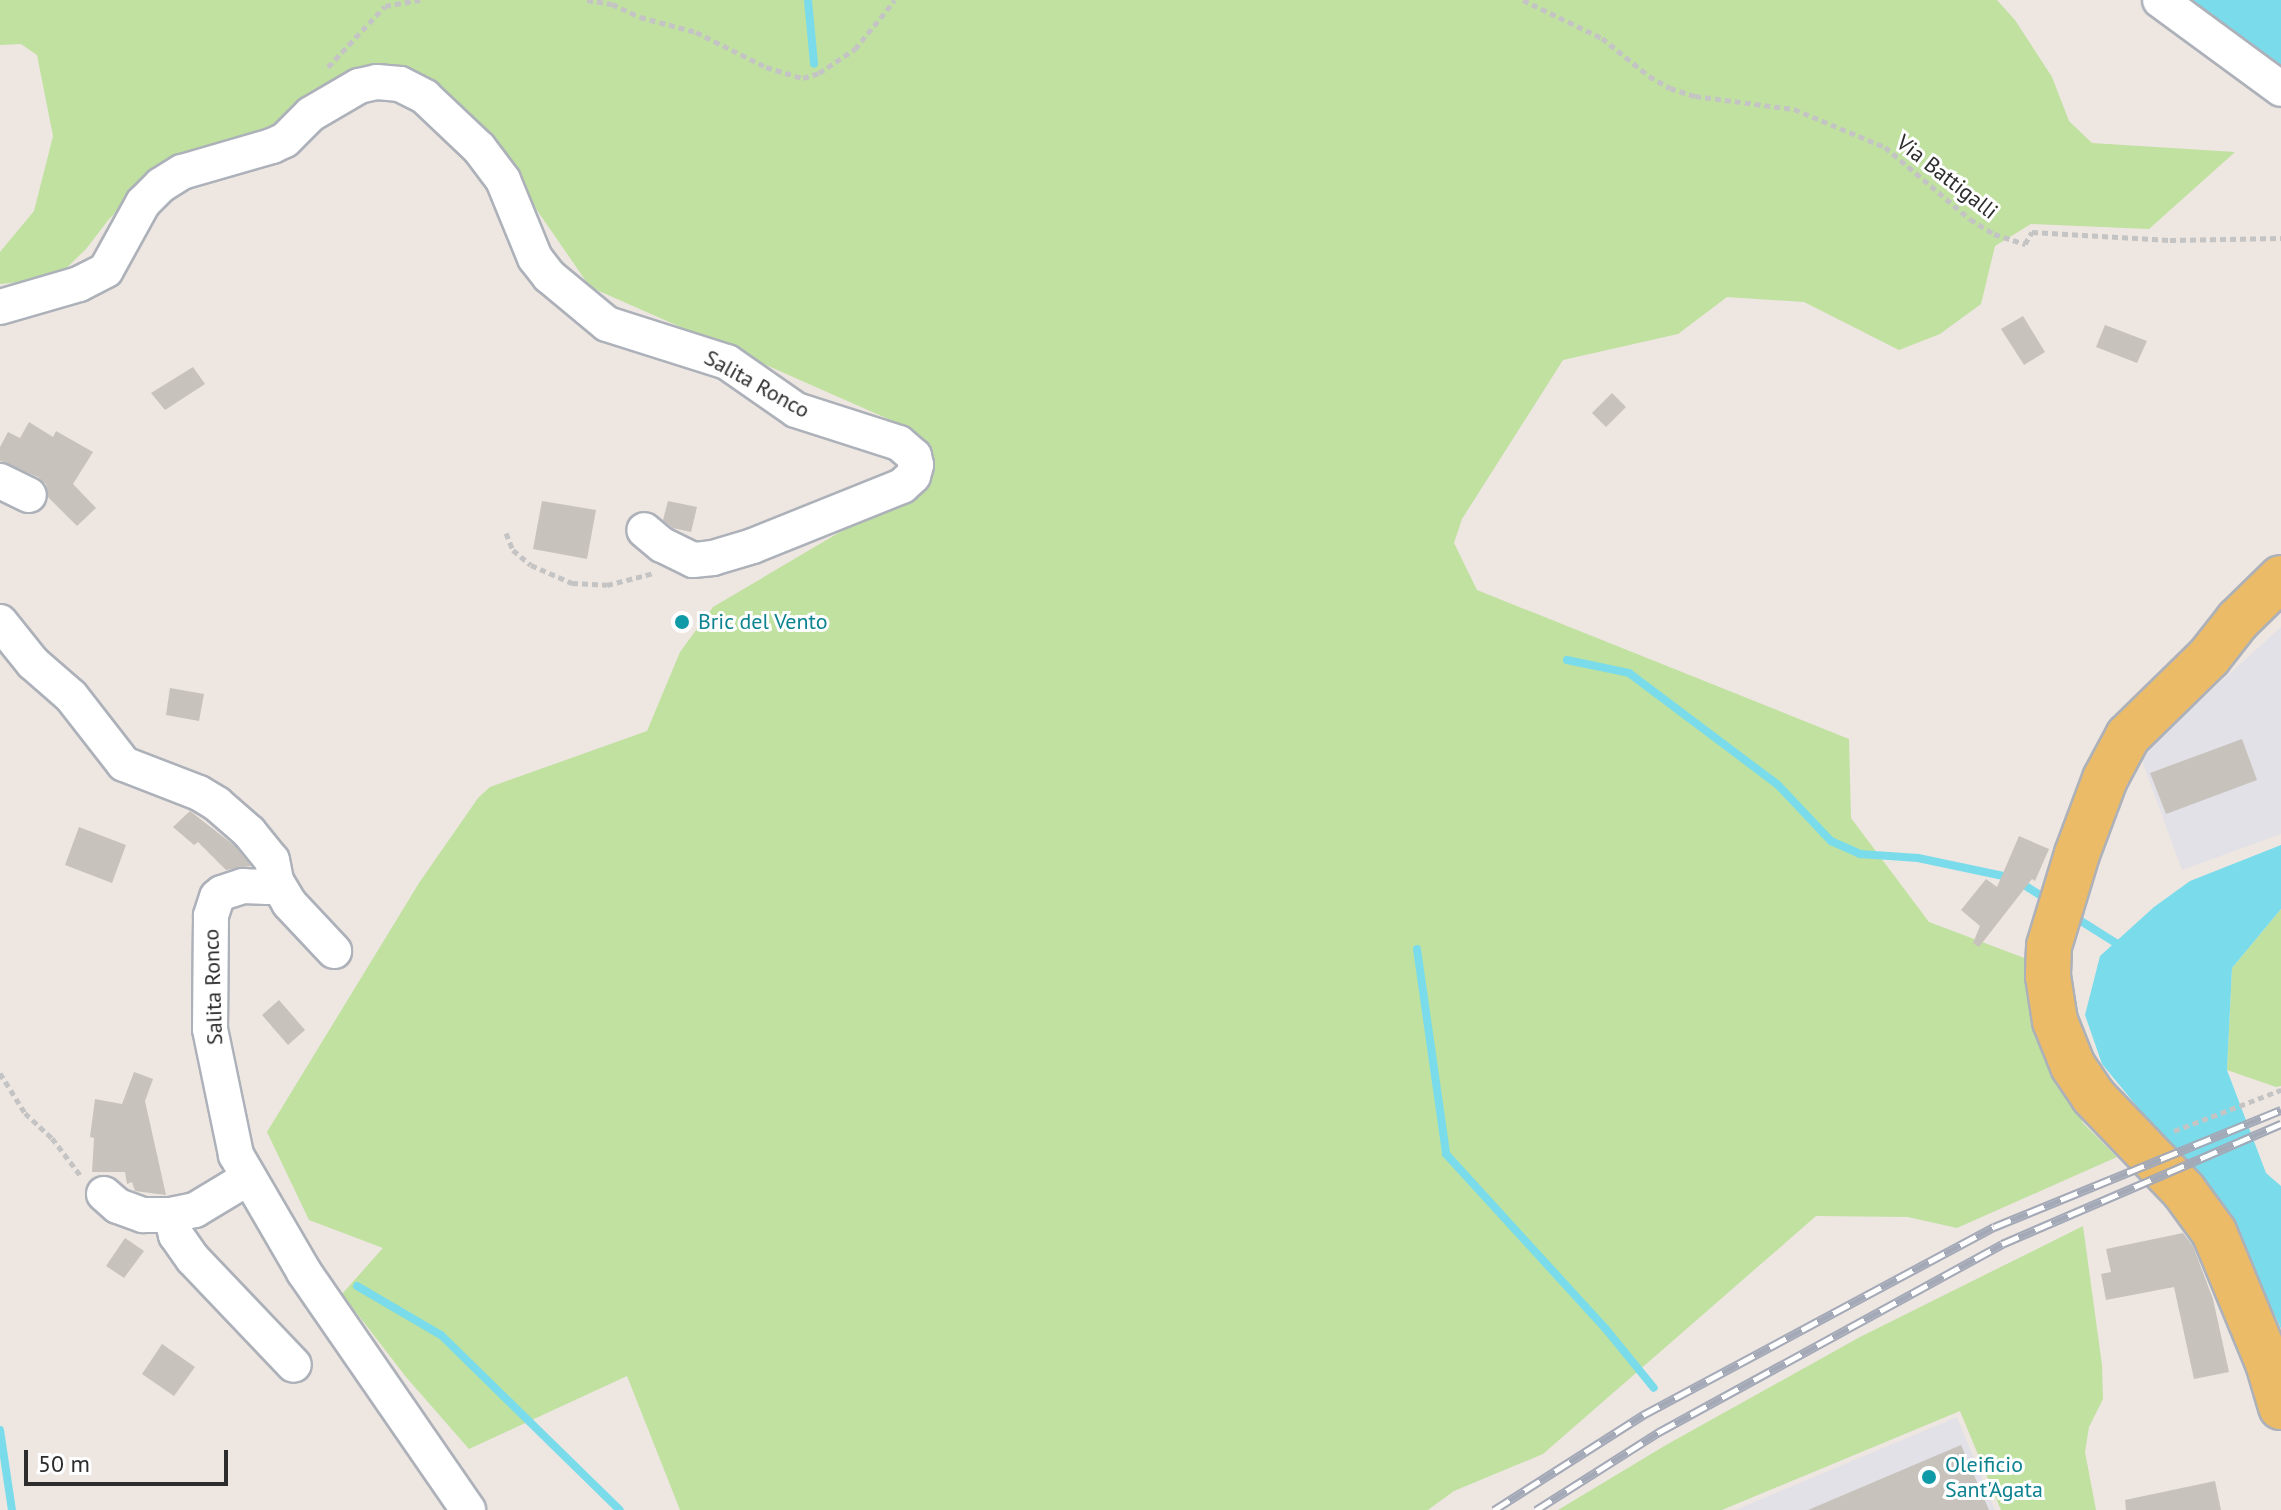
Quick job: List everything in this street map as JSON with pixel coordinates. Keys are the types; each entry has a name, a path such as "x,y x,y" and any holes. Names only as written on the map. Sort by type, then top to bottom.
{"main road":[{"path":"2281,578 2238,620 2209,657 2128,736 2105,779 2077,854 2049,946 2048,976 2055,1021 2073,1066 2093,1096 2184,1191 2214,1232 2268,1363 2281,1407"}],"street":[{"path":"2160,0 2281,89"},
{"name":"Salita Ronco","path":"0,307 79,284 99,275 115,260 143,203 161,185 204,164 285,140 311,114 359,86 388,82 413,89 447,115 479,148 503,180 535,258 549,276 607,324 642,338 707,352 727,362 796,410 884,436 914,456 916,471 902,486 753,546 693,560"},
{"path":"644,530 662,545 693,560"},
{"path":"0,622 33,663 71,696 118,759 130,769 199,793 249,832 272,860 276,881 289,903 334,951"},
{"name":"Salita Ronco","path":"276,881 268,887 251,885 222,893 217,897 211,916 210,1029 236,1155 304,1272 468,1510"},
{"path":"104,1194 118,1206 143,1215 171,1215 208,1203 248,1178"},
{"path":"171,1215 176,1235 193,1259 294,1365"}],"path":[{"path":"311,114 315,79 385,6 420,0"},
{"path":"587,0 612,4 647,19 696,32 766,67 803,78 819,73 855,49 895,0"},
{"name":"Via Battigalli","path":"1523,0 1602,38 1649,76 1670,88 1695,96 1794,109 1885,147 1970,219 1994,234 2025,244 2032,232 2170,240 2281,238"},
{"path":"506,533 513,550 531,565 572,583 607,585 693,560"},
{"path":"0,1073 25,1113 52,1138 79,1174 104,1194"},
{"path":"2170,1133 2281,1090"}],"shaded area":[{"path":"2281,627 2281,834 2182,870 2140,755"},
{"path":"1957,1417 1995,1510 1735,1510"}],"green space":[{"path":"0,0 1997,0 2015,20 2052,77 2069,121 2092,143 2235,152 2149,229 2031,224 1995,246 1981,304 1940,334 1899,350 1804,302 1727,297 1678,334 1563,360 1462,519 1454,543 1477,590 1849,739 1851,818 1929,922 2027,959 2039,1034 2083,1123 2117,1157 1957,1228 1908,1217 1816,1216 1543,1454 1454,1491 1428,1510 680,1510 627,1376 469,1449 406,1377 342,1294 383,1248 309,1220 267,1132 419,883 478,798 490,787 647,731 680,652 713,607 918,486 924,443 913,430 590,287 481,129 400,73 152,177 56,278 0,284 0,252 34,211 53,136 37,55 21,44 0,45"},
{"path":"2281,909 2281,1086 2276,1087 2227,1070 2232,968"},
{"path":"2083,1226 2102,1365 2103,1399 2089,1427 2085,1452 2096,1510 2001,1510 1960,1411 1722,1510 1558,1510 1666,1445 1860,1337"}],"water":[{"path":"2186,0 2281,0 2281,71 2212,16"},
{"path":"2281,845 2281,909 2232,968 2227,1070 2266,1173 2281,1186 2281,1329 2248,1256 2207,1191 2102,1064 2085,1015 2100,956 2154,907 2190,881"}],"building":[{"path":"2023,316 2045,352 2024,365 2001,329"},
{"path":"2105,325 2147,341 2137,363 2096,347"},
{"path":"193,367 205,384 165,410 151,393"},
{"path":"1612,393 1626,407 1606,427 1592,413"},
{"path":"29,422 53,437 56,431 93,452 73,484 96,508 77,526 48,497 46,484 38,477 0,461 0,447 8,432 20,438"},
{"path":"542,501 596,510 587,559 533,549"},
{"path":"668,501 697,507 691,532 673,528 663,520"},
{"path":"170,688 204,694 199,721 166,715"},
{"path":"2242,739 2257,780 2166,814 2150,773"},
{"path":"190,811 235,846 251,866 226,870 198,842 194,845 173,827"},
{"path":"79,827 126,845 112,883 65,865"},
{"path":"2019,836 2049,849 2035,881 2032,879 1979,947 1973,943 1980,926 1961,910 1986,879 1997,887"},
{"path":"279,1000 305,1030 288,1045 262,1015"},
{"path":"134,1072 153,1079 145,1101 166,1195 135,1191 132,1182 127,1184 125,1172 92,1172 94,1138 90,1137 95,1099 122,1104"},
{"path":"2183,1233 2193,1246 2213,1299 2229,1372 2194,1379 2174,1287 2106,1300 2101,1274 2111,1272 2106,1249"},
{"path":"125,1238 144,1251 124,1278 106,1266"},
{"path":"162,1344 195,1367 174,1396 142,1374"},
{"name":"Oleificio Sant'Agata","path":"1961,1445 1989,1510 1808,1510"},
{"path":"2215,1481 2221,1510 2126,1510 2125,1500"}],"waterway":[{"path":"808,0 814,64"},
{"path":"1567,660 1629,673 1778,785 1831,841 1860,854 1918,858 2013,878 2048,900"},
{"path":"2073,916 2122,947"},
{"path":"1417,949 1446,1154 1605,1328 1654,1388"},
{"path":"357,1286 441,1335 620,1510"},
{"path":"0,1430 12,1510"}],"railway":[{"path":"1494,1510 1643,1415 1994,1227 2281,1110"},
{"path":"1536,1510 1659,1432 2002,1244 2281,1124"}],"place":[{"name":"Bric del Vento","path":"682,622"},
{"name":"Oleificio Sant'Agata","path":"1929,1477"}]}
